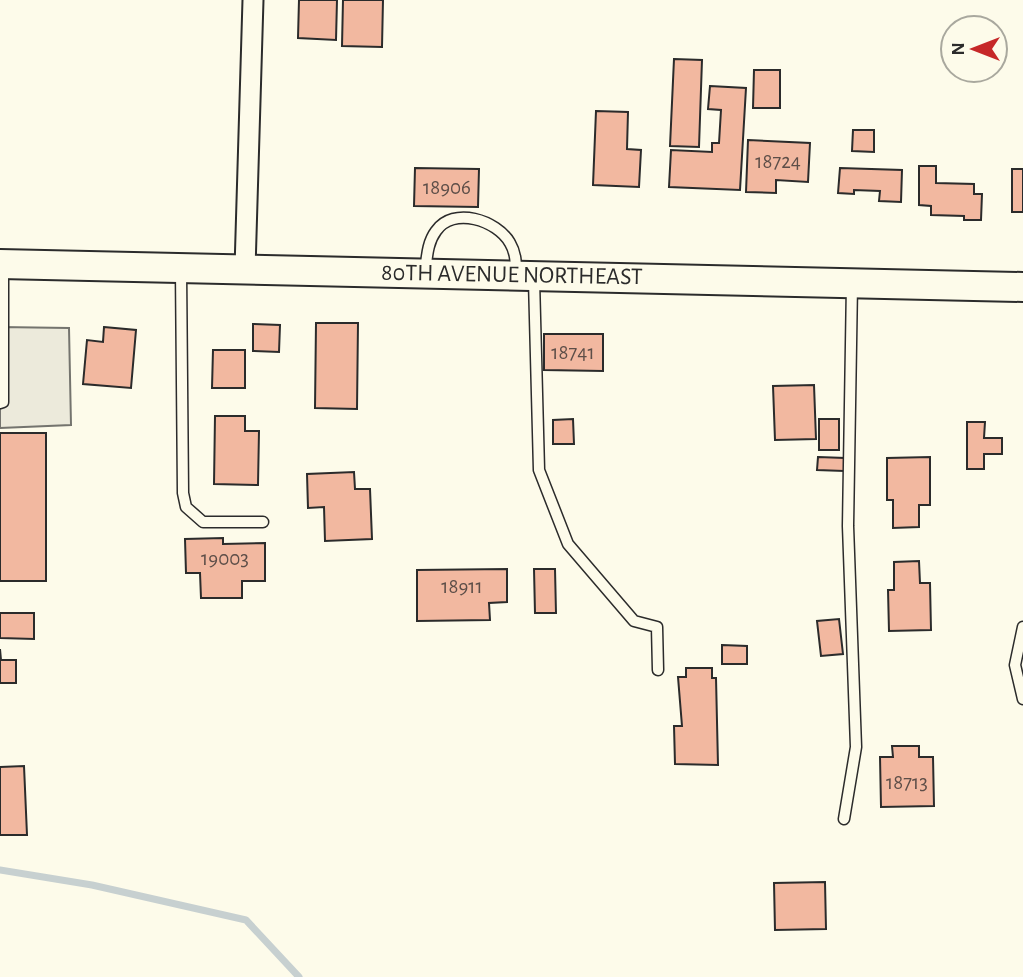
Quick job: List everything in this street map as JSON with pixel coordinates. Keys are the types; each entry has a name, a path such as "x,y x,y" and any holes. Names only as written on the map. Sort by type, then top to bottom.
{"main road":[{"name":"80TH AVENUE NORTHEAST","path":"2,264 1023,287"}],"street":[{"path":"245,269 253,0"}],"lane":[{"path":"425,273 429,244 436,230 447,221 463,218 492,225 505,236 525,275 539,470 568,544 634,621 657,627 657,670"},
{"path":"0,402 3,402 2,264"},
{"path":"181,267 183,493 186,507 204,522 262,522"},
{"path":"844,819 856,747 848,526 852,283"},
{"path":"1023,626 1016,664 1023,699"}],"shaded area":[{"path":"0,327 69,328 71,425 0,428"}],"building":[{"path":"299,0 337,0 336,40 298,38"},
{"path":"343,0 383,0 382,47 342,46"},
{"path":"674,59 702,60 699,147 670,146"},
{"path":"754,70 780,70 780,108 753,108"},
{"path":"710,86 746,88 740,190 669,187 671,150 712,152 712,143 719,143 721,110 708,109"},
{"path":"596,111 628,112 627,149 641,150 639,187 593,185"},
{"path":"853,130 874,130 874,152 852,151"},
{"path":"748,140 810,143 808,182 776,180 776,193 746,192"},
{"path":"919,166 936,166 936,183 974,184 974,194 982,194 981,220 964,220 964,216 931,215 931,206 919,205"},
{"path":"415,168 479,169 478,207 414,206"},
{"path":"840,168 902,170 901,202 879,201 880,191 854,190 854,194 838,193"},
{"path":"1012,169 1023,169 1023,212 1012,212"},
{"path":"316,323 358,323 357,409 315,408"},
{"path":"253,324 280,325 279,352 253,351"},
{"path":"104,327 136,330 131,388 83,384 87,340 103,342"},
{"path":"544,334 603,334 603,371 544,370"},
{"path":"213,350 245,350 245,388 212,388"},
{"path":"814,385 816,439 775,440 773,386"},
{"path":"215,416 245,416 245,431 259,431 258,485 214,484"},
{"path":"573,419 574,444 553,444 553,420"},
{"path":"819,419 839,419 839,450 819,450"},
{"path":"967,422 985,422 984,438 1002,438 1002,454 984,454 984,469 967,469"},
{"path":"0,433 46,433 46,581 0,581"},
{"path":"818,457 845,458 844,471 817,470"},
{"path":"930,457 930,505 919,505 919,527 893,528 893,500 887,500 887,458"},
{"path":"354,472 355,489 370,489 372,539 325,541 324,507 308,508 307,474"},
{"path":"223,538 223,544 265,543 265,581 242,581 242,598 201,598 200,573 186,573 185,539"},
{"path":"919,561 920,583 930,583 931,630 889,631 888,590 894,590 894,562"},
{"path":"507,569 507,602 489,603 490,620 417,621 417,570"},
{"path":"534,569 555,569 556,613 535,613"},
{"path":"0,613 34,613 34,639 0,638"},
{"path":"839,619 843,654 821,656 817,621"},
{"path":"722,645 747,646 747,664 722,664"},
{"path":"0,649 1,660 16,660 16,683 0,683"},
{"path":"686,668 712,668 712,678 716,678 718,765 675,764 674,726 682,726 678,677 686,677"},
{"path":"892,746 919,746 919,757 933,757 934,806 881,807 880,757 893,757"},
{"path":"24,766 27,835 0,835 0,767"},
{"path":"825,882 826,929 775,930 774,883"}],"waterway":[{"path":"0,870 92,885 246,920 299,977"}]}
